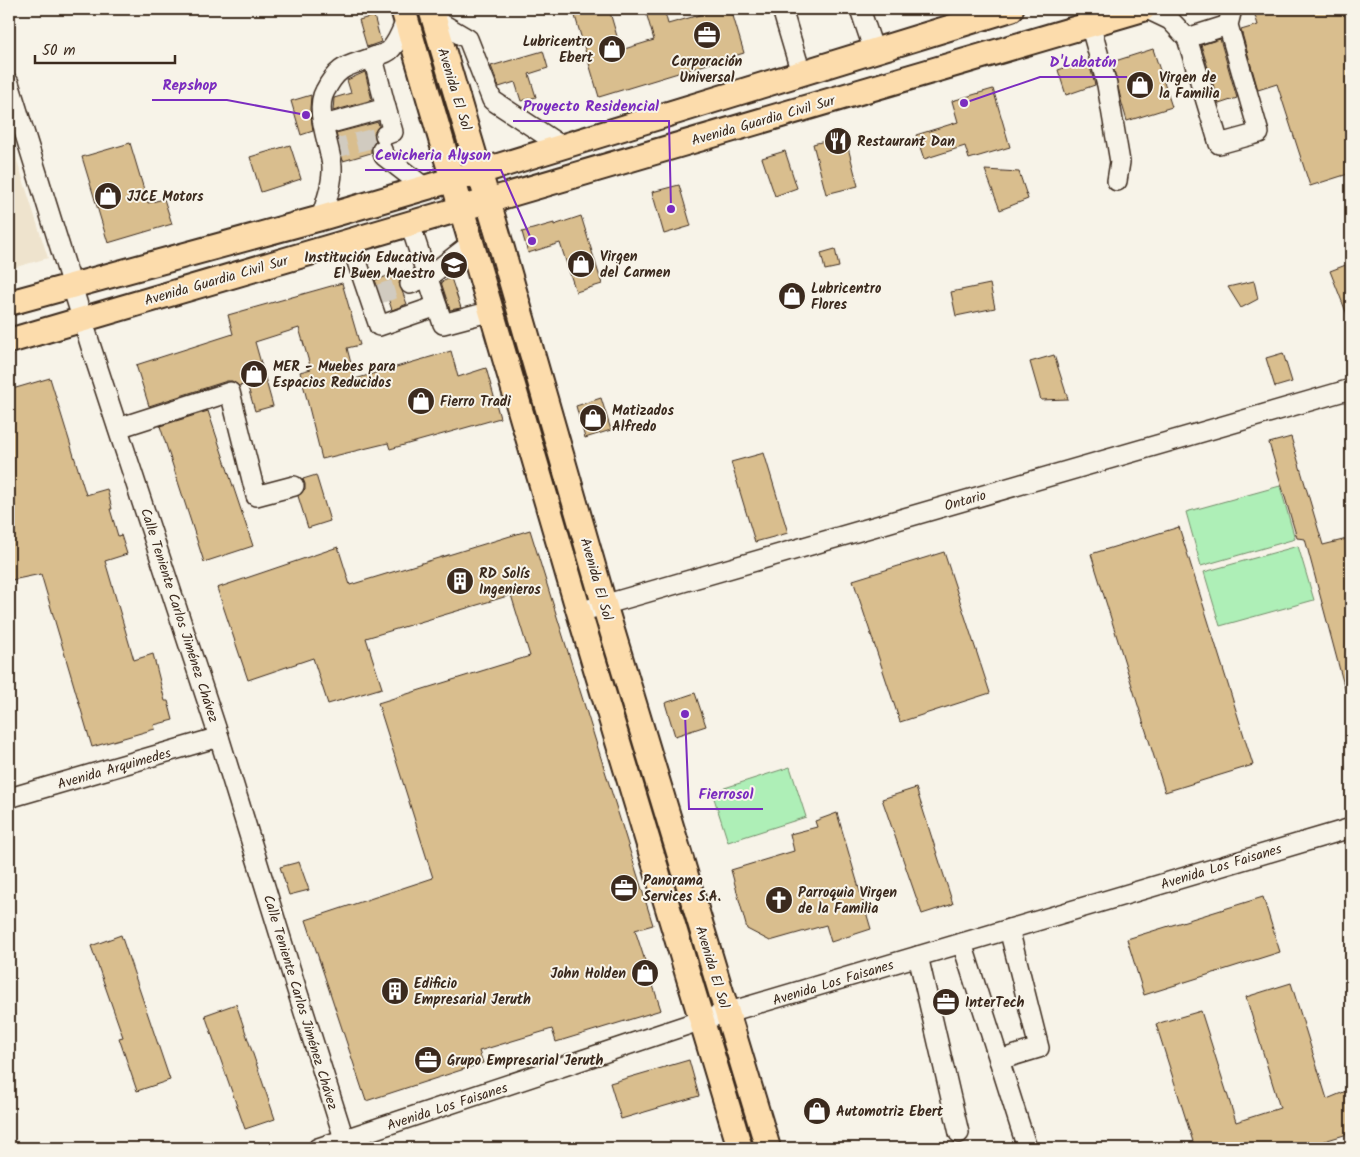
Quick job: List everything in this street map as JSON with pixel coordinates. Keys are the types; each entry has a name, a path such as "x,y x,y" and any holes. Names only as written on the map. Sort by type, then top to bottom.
{"main road":[{"path":"9,303 320,218 479,172 1011,9"},
{"name":"Avenida Guardia Civil Sur","path":"9,341 82,318 462,209 1143,9"},
{"name":"Avenida El Sol","path":"404,14 454,179 579,612 740,1148"},
{"name":"Avenida El Sol","path":"432,14 604,604 768,1148"},
{"path":"495,322 524,326"}],"street":[{"path":"782,9 801,73"},
{"path":"860,9 874,51"},
{"path":"1147,9 1170,20 1187,38 1219,144 1259,133 1230,17 1187,38"},
{"path":"320,218 328,196 332,168 321,104 323,93 330,81 344,66 389,51 398,38 404,14"},
{"path":"432,14 468,39 492,100 563,147"},
{"path":"1090,24 1107,85 1120,162 1117,181"},
{"path":"372,58 393,132 383,142 384,156 424,188"},
{"name":"Calle Teniente Carlos Jiménez Chávez","path":"10,92 82,318 220,737 346,1144"},
{"path":"324,125 386,108"},
{"path":"410,224 419,281 437,306 443,324 495,322"},
{"path":"350,241 372,296 379,326 437,306"},
{"path":"419,281 472,243"},
{"name":"Ontario","path":"579,612 1351,389"},
{"path":"118,428 230,392 256,496 294,486"},
{"name":"Avenida Arquimedes","path":"9,798 220,737"},
{"name":"Avenida Los Faisanes","path":"318,1148 346,1144 702,1020 1351,828"},
{"path":"999,1060 1038,1048 1009,929"},
{"path":"962,943 1026,1145"},
{"path":"918,956 959,1133"}],"shaded area":[{"path":"9,135 48,258 9,269"}],"green space":[{"path":"1280,486 1295,539 1201,566 1186,512"},
{"path":"1298,546 1314,600 1220,626 1204,572"},
{"path":"790,767 806,817 728,842 712,792"}],"building":[{"path":"599,9 609,9 621,50 654,40 645,9 664,9 668,24 720,9 731,9 744,53 599,97 575,16"},
{"path":"1253,9 1351,9 1351,173 1310,186 1277,84 1258,90 1241,30 1258,25"},
{"path":"374,16 381,42 367,47 359,20"},
{"path":"1220,39 1237,98 1219,104 1201,45"},
{"name":"Virgen de la Familia","path":"1153,49 1172,107 1127,121 1112,62"},
{"path":"543,51 548,68 529,74 536,97 521,101 515,82 499,87 491,66"},
{"path":"1088,60 1095,85 1066,95 1058,70"},
{"path":"365,72 372,100 333,111 334,98 351,93 347,80"},
{"path":"993,89 1010,147 969,159 965,146 924,159 916,135 958,122 952,101"},
{"path":"311,95 310,109 313,131 301,135 291,101"},
{"path":"378,122 379,126 374,133 376,141 371,147 371,153 343,161 336,133"},
{"path":"845,136 858,186 826,194 813,144"},
{"path":"130,143 148,203 164,199 172,224 108,243 82,157"},
{"path":"290,145 301,179 261,192 250,157"},
{"path":"785,151 797,188 775,196 762,158"},
{"path":"985,170 1019,172 1028,199 1000,210"},
{"path":"679,185 691,226 664,234 652,192"},
{"name":"Virgen del Carmen","path":"581,216 602,284 576,292 560,243 528,253 522,232 554,223 554,225"},
{"path":"835,249 839,267 825,270 821,253"},
{"path":"1351,263 1351,322 1350,322 1330,271"},
{"path":"407,270 407,273 399,283 407,304 392,310 387,295 381,296 375,280"},
{"path":"451,278 461,308 450,310 441,282"},
{"path":"1254,281 1258,299 1241,308 1228,287"},
{"path":"342,283 360,345 347,348 355,379 451,351 458,377 486,368 500,418 390,449 388,443 322,459 300,372 311,369 299,328 255,342 273,406 255,411 247,384 239,386 232,381 227,381 149,406 136,365 233,334 228,315"},
{"path":"990,284 995,308 956,316 951,292"},
{"path":"1283,353 1292,382 1275,387 1266,358"},
{"path":"1054,355 1068,399 1041,400 1030,362"},
{"path":"50,378 86,495 107,489 112,509 110,509 118,536 121,535 127,554 105,561 134,660 153,654 165,701 168,701 173,720 154,725 155,729 92,747 41,574 12,580 9,569 9,390"},
{"name":"Matizados Alfredo","path":"601,398 611,430 585,438 576,406"},
{"path":"208,411 253,546 204,562 160,426"},
{"path":"1291,437 1323,545 1351,538 1351,693 1346,693 1305,539 1297,538 1269,443"},
{"path":"764,453 788,533 755,542 731,462"},
{"path":"316,475 330,521 308,528 298,496 305,489 303,479"},
{"path":"1179,527 1253,765 1165,792 1091,554"},
{"path":"530,530 653,925 635,930 661,1010 556,1042 552,1029 479,1051 483,1063 366,1101 306,920 433,878 378,703 530,656 511,595 366,638 382,688 328,704 313,658 248,680 217,588 338,547 350,585"},
{"path":"944,552 990,693 900,722 853,580"},
{"path":"695,693 706,726 675,736 665,703"},
{"path":"916,788 953,904 922,914 882,799"},
{"path":"837,813 871,929 831,942 826,925 770,941 747,929 731,870 794,851 790,834 817,827 815,821"},
{"path":"299,862 309,890 289,895 280,867"},
{"path":"1263,897 1280,952 1144,995 1127,939"},
{"path":"121,935 170,1080 137,1091 119,1038 123,1037 91,946"},
{"path":"1291,983 1327,1099 1351,1089 1351,1133 1301,1148 1195,1148 1156,1024 1201,1011 1236,1122 1280,1108 1246,997"},
{"path":"236,1004 275,1119 245,1129 205,1015"},
{"path":"689,1060 699,1096 621,1119 610,1083"}],"tunnel":[{"path":"329,150 385,135"},
{"path":"376,295 410,284"}],"place":[{"name":"Corporación Universal","path":"707,35"},
{"name":"Lubricentro Ebert","path":"612,49"},
{"name":"Virgen de la Familia","path":"1140,85"},
{"name":"D'Labatón","path":"964,103"},
{"name":"Repshop","path":"306,115"},
{"name":"Restaurant Dan","path":"838,141"},
{"name":"JJCE Motors","path":"108,196"},
{"name":"Proyecto Residencial","path":"671,209"},
{"name":"Cevicheria Alyson","path":"532,241"},
{"name":"Virgen del Carmen","path":"581,264"},
{"name":"Institución Educativa El Buen Maestro","path":"454,265"},
{"name":"Lubricentro Flores","path":"792,296"},
{"name":"MER - Muebes para Espacios Reducidos","path":"254,374"},
{"name":"Fierro Tradi","path":"421,401"},
{"name":"Matizados Alfredo","path":"593,418"},
{"name":"RD Solís Ingenieros","path":"460,581"},
{"name":"Fierrosol","path":"685,714"},
{"name":"Panorama Services S.A.","path":"624,888"},
{"name":"Parroquia Virgen de la Familia","path":"779,900"},
{"name":"John Holden","path":"645,973"},
{"name":"Edificio Empresarial Jeruth","path":"395,991"},
{"name":"InterTech","path":"946,1002"},
{"name":"Grupo Empresarial Jeruth","path":"428,1060"},
{"name":"Automotriz Ebert","path":"817,1111"}]}
